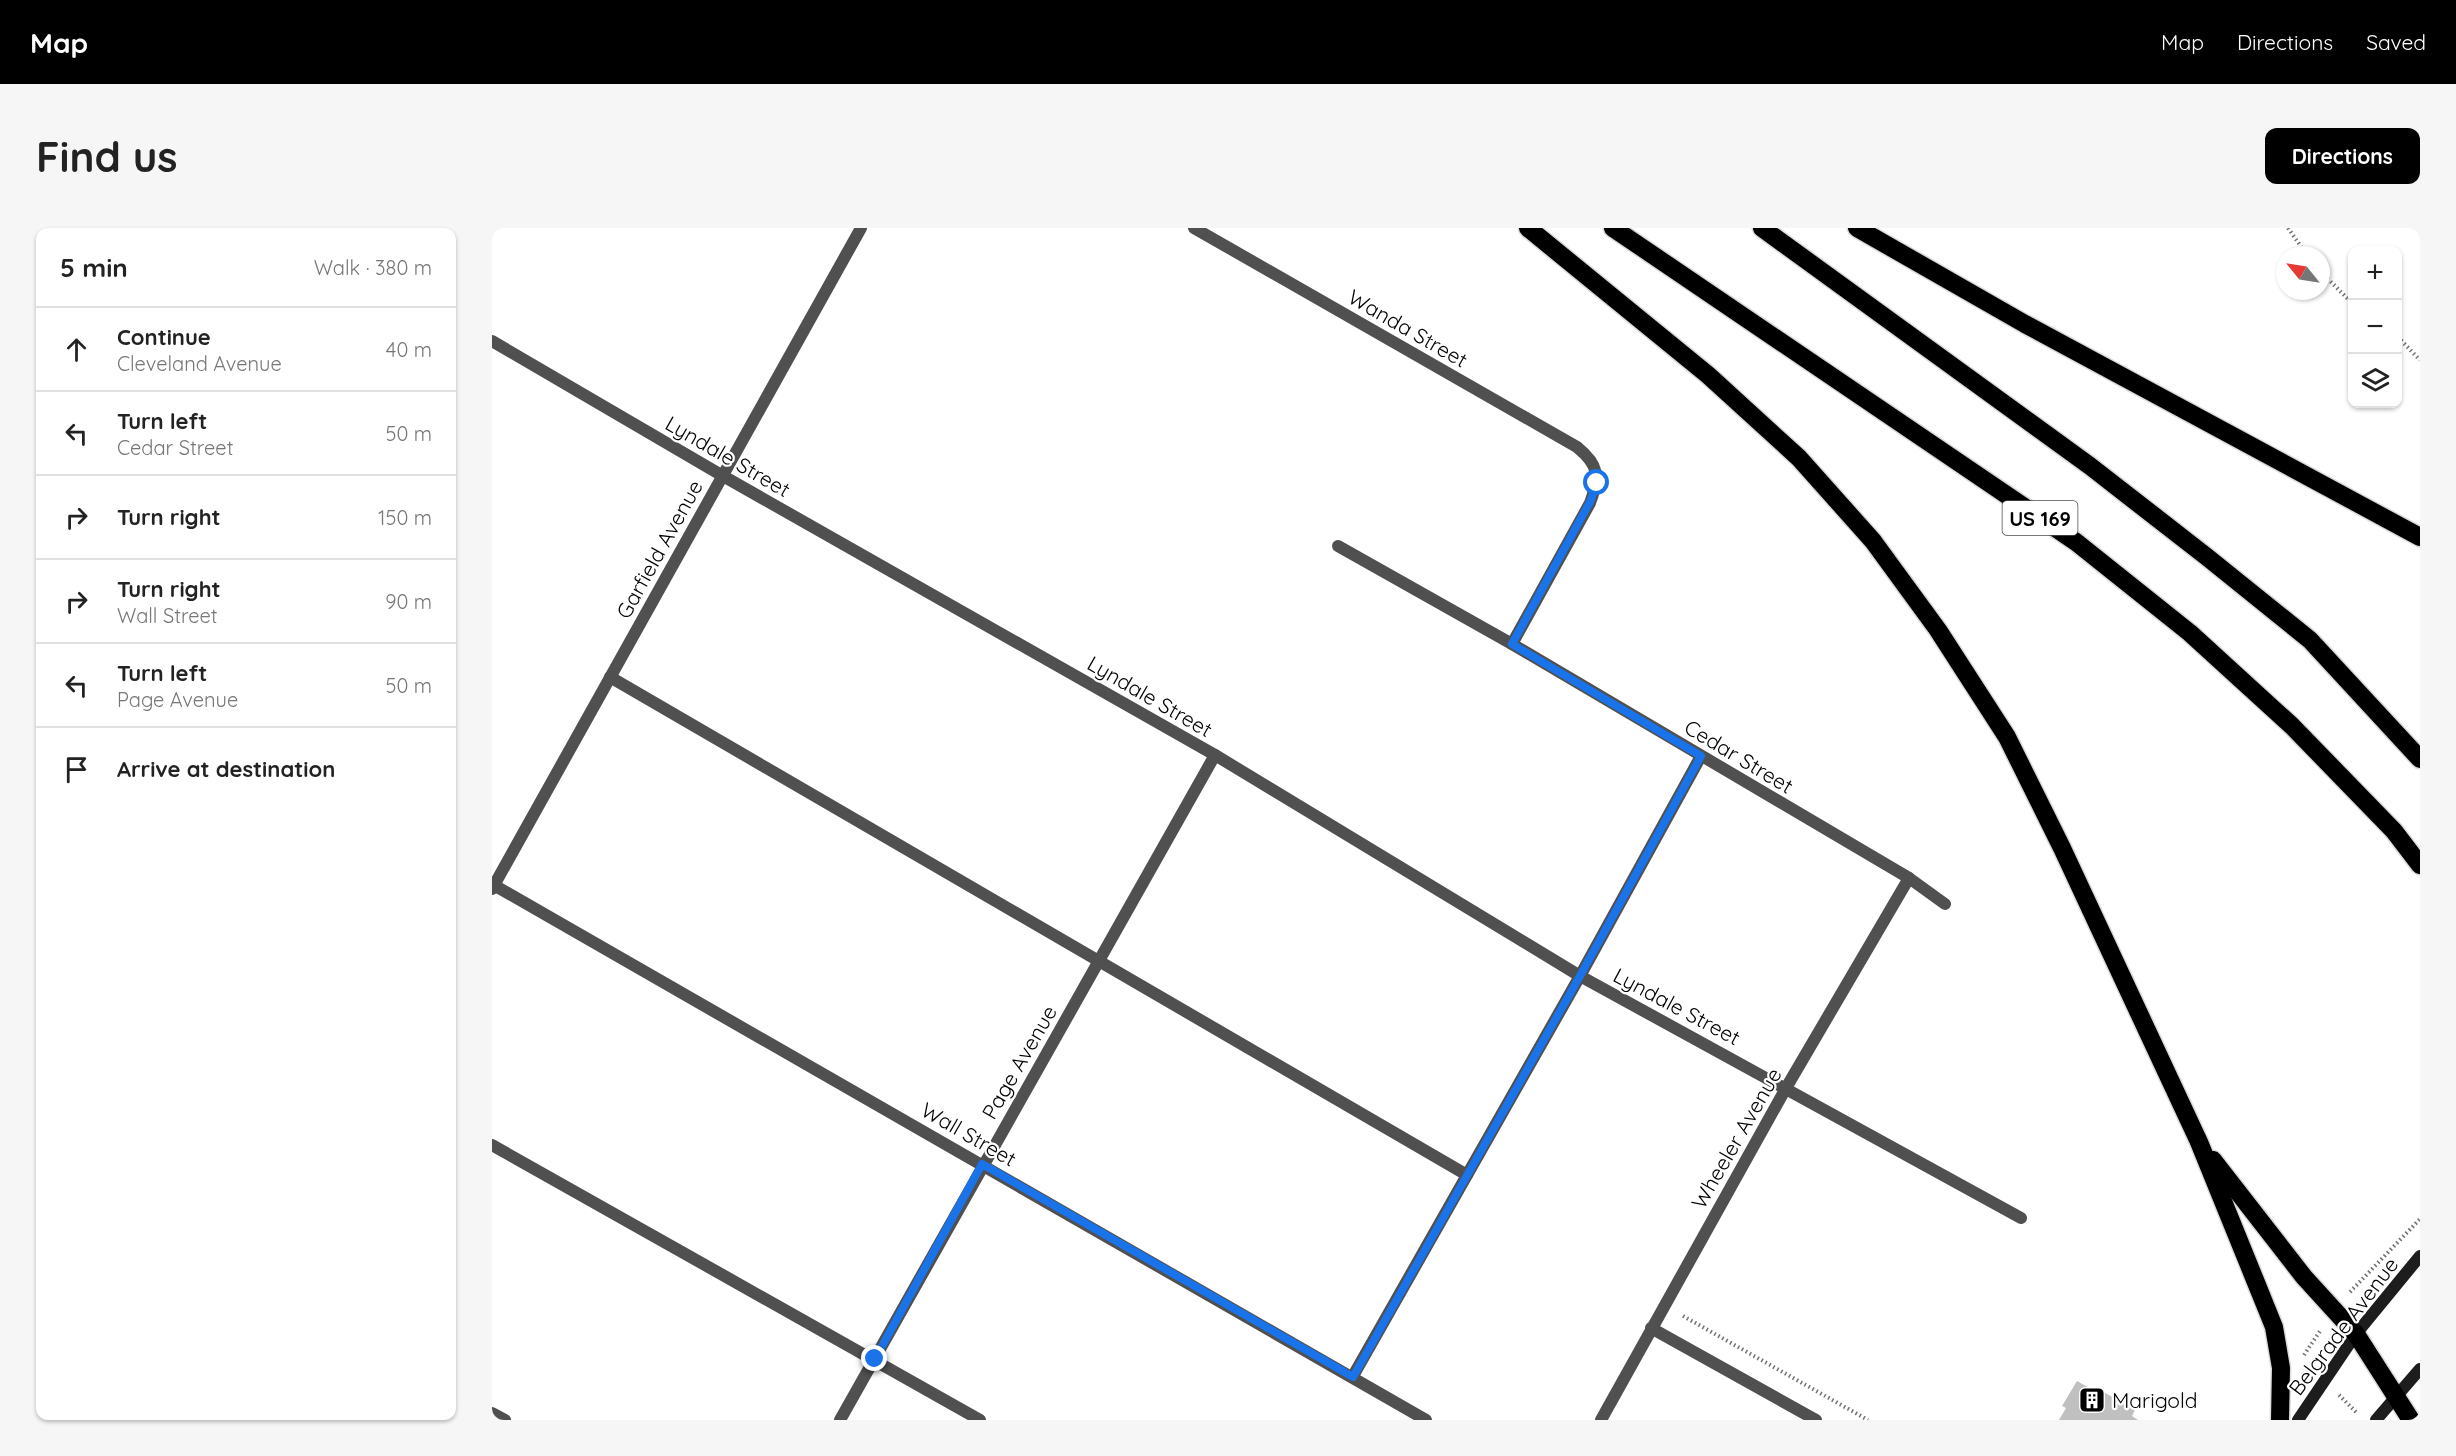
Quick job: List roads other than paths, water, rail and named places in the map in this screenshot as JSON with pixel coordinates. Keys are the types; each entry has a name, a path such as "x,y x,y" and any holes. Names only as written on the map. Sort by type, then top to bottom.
{"highway":[{"path":"1528,228 1708,375 1799,458 1880,550 1938,630 2007,737 2062,848 2199,1142 2274,1327 2281,1368 2280,1420"},
{"name":"US 169","path":"1613,228 2076,542 2190,633 2292,726 2394,831 2420,865"},
{"path":"1762,228 2090,466 2310,640 2420,759"},
{"path":"1857,228 2025,324 2420,537"},
{"path":"2199,1142 2304,1277 2356,1334 2411,1420"}],"main road":[{"name":"Belgrade Avenue","path":"2298,1420 2356,1334 2420,1256"},
{"path":"2376,1420 2420,1368"}],"street":[{"name":"Garfield Avenue","path":"493,886 861,228"},
{"name":"Wanda Street","path":"1194,228 1588,456 1596,470 1597,483 1590,502 1512,644"},
{"name":"Lyndale Street","path":"492,341 723,476 1215,755 1580,976 2021,1218"},
{"name":"Cedar Street","path":"1338,546 1512,644 1909,878 1945,904"},
{"path":"610,676 1467,1175"},
{"name":"Page Avenue","path":"840,1420 982,1164 1215,755"},
{"path":"1353,1377 1580,976 1701,756"},
{"name":"Wheeler Avenue","path":"1601,1420 1786,1088 1909,878"},
{"name":"Wall Street","path":"493,886 1426,1420"},
{"path":"492,1145 980,1420"},
{"path":"1651,1328 1816,1420"},
{"path":"492,1413 505,1420"}],"place":[{"name":"Marigold","path":"2092,1400"}]}
